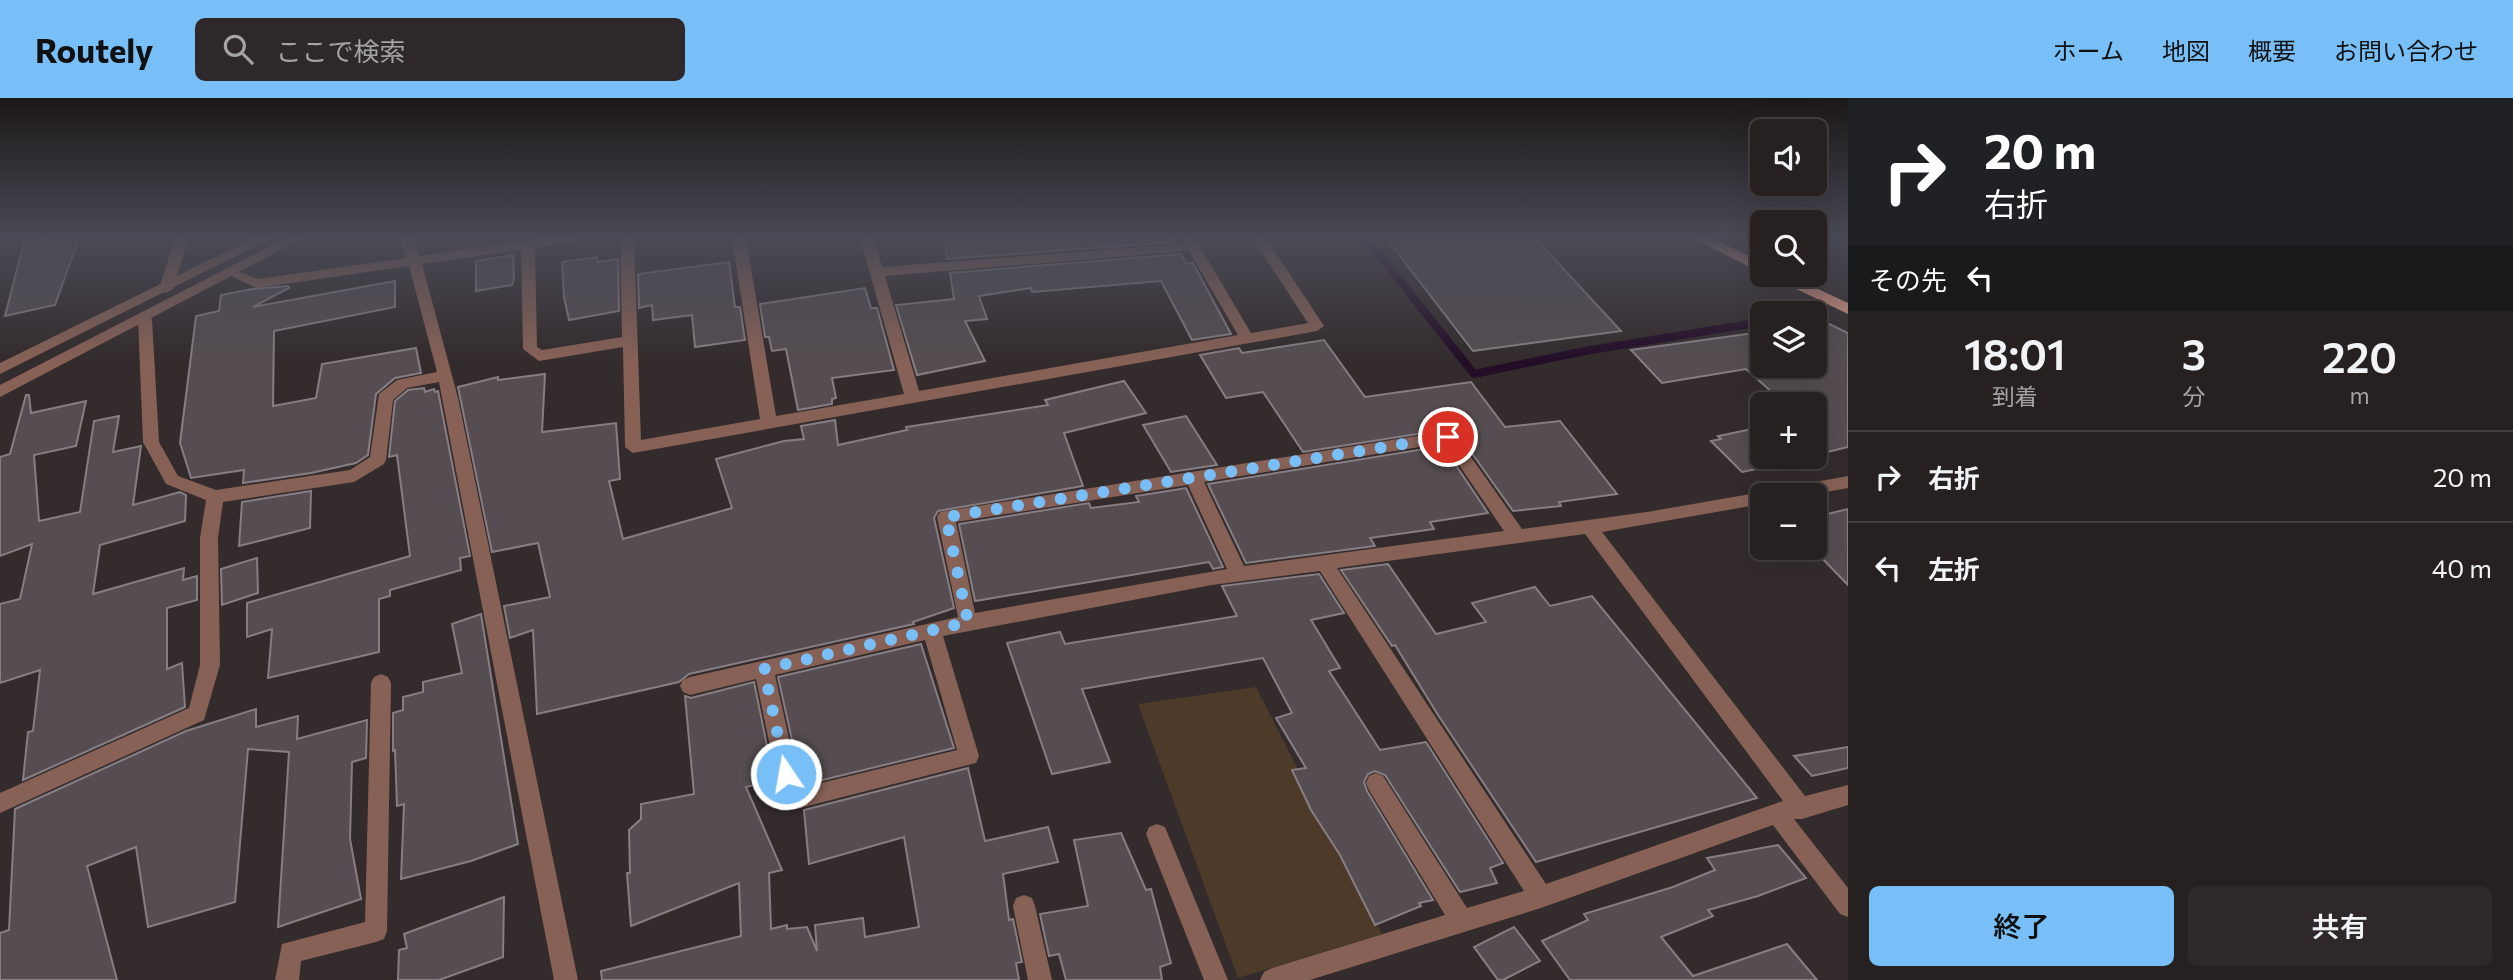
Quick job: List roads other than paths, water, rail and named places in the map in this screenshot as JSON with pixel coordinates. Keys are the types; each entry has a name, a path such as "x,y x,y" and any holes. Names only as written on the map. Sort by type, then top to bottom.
{"highway":[{"path":"1801,287 1848,309"}],"street":[{"path":"166,289 169,279"},
{"path":"0,369 185,279"},
{"path":"0,392 219,279"},
{"path":"246,279 256,284 291,279"},
{"path":"419,279 444,376 518,719 566,980"},
{"path":"529,279 530,349 540,356 630,341"},
{"path":"628,279 633,447 1317,326 1286,279"},
{"path":"746,279 769,423"},
{"path":"879,279 913,397"},
{"path":"1212,279 1247,338"},
{"path":"145,319 151,442 172,480 215,497 354,476 378,460 385,398 402,384 444,376"},
{"path":"968,622 946,517 1448,437 1517,536"},
{"path":"1193,477 1239,575"},
{"path":"1827,486 1848,482"},
{"path":"0,803 197,714 210,665 209,538 215,497"},
{"path":"690,686 968,622 1239,575 1589,527 1750,500"},
{"path":"1589,527 1802,809"},
{"path":"1325,564 1541,897"},
{"path":"764,669 792,800 969,756 932,630"},
{"path":"287,980 290,952 376,932 381,683"},
{"path":"1377,783 1462,921"},
{"path":"1272,980 1541,897 1777,813 1802,809 1848,795"},
{"path":"1777,813 1848,906"},
{"path":"1157,834 1216,980"},
{"path":"1024,906 1040,980"}],"waterway":[{"path":"1399,279 1474,374 1585,351 1750,324"}]}
